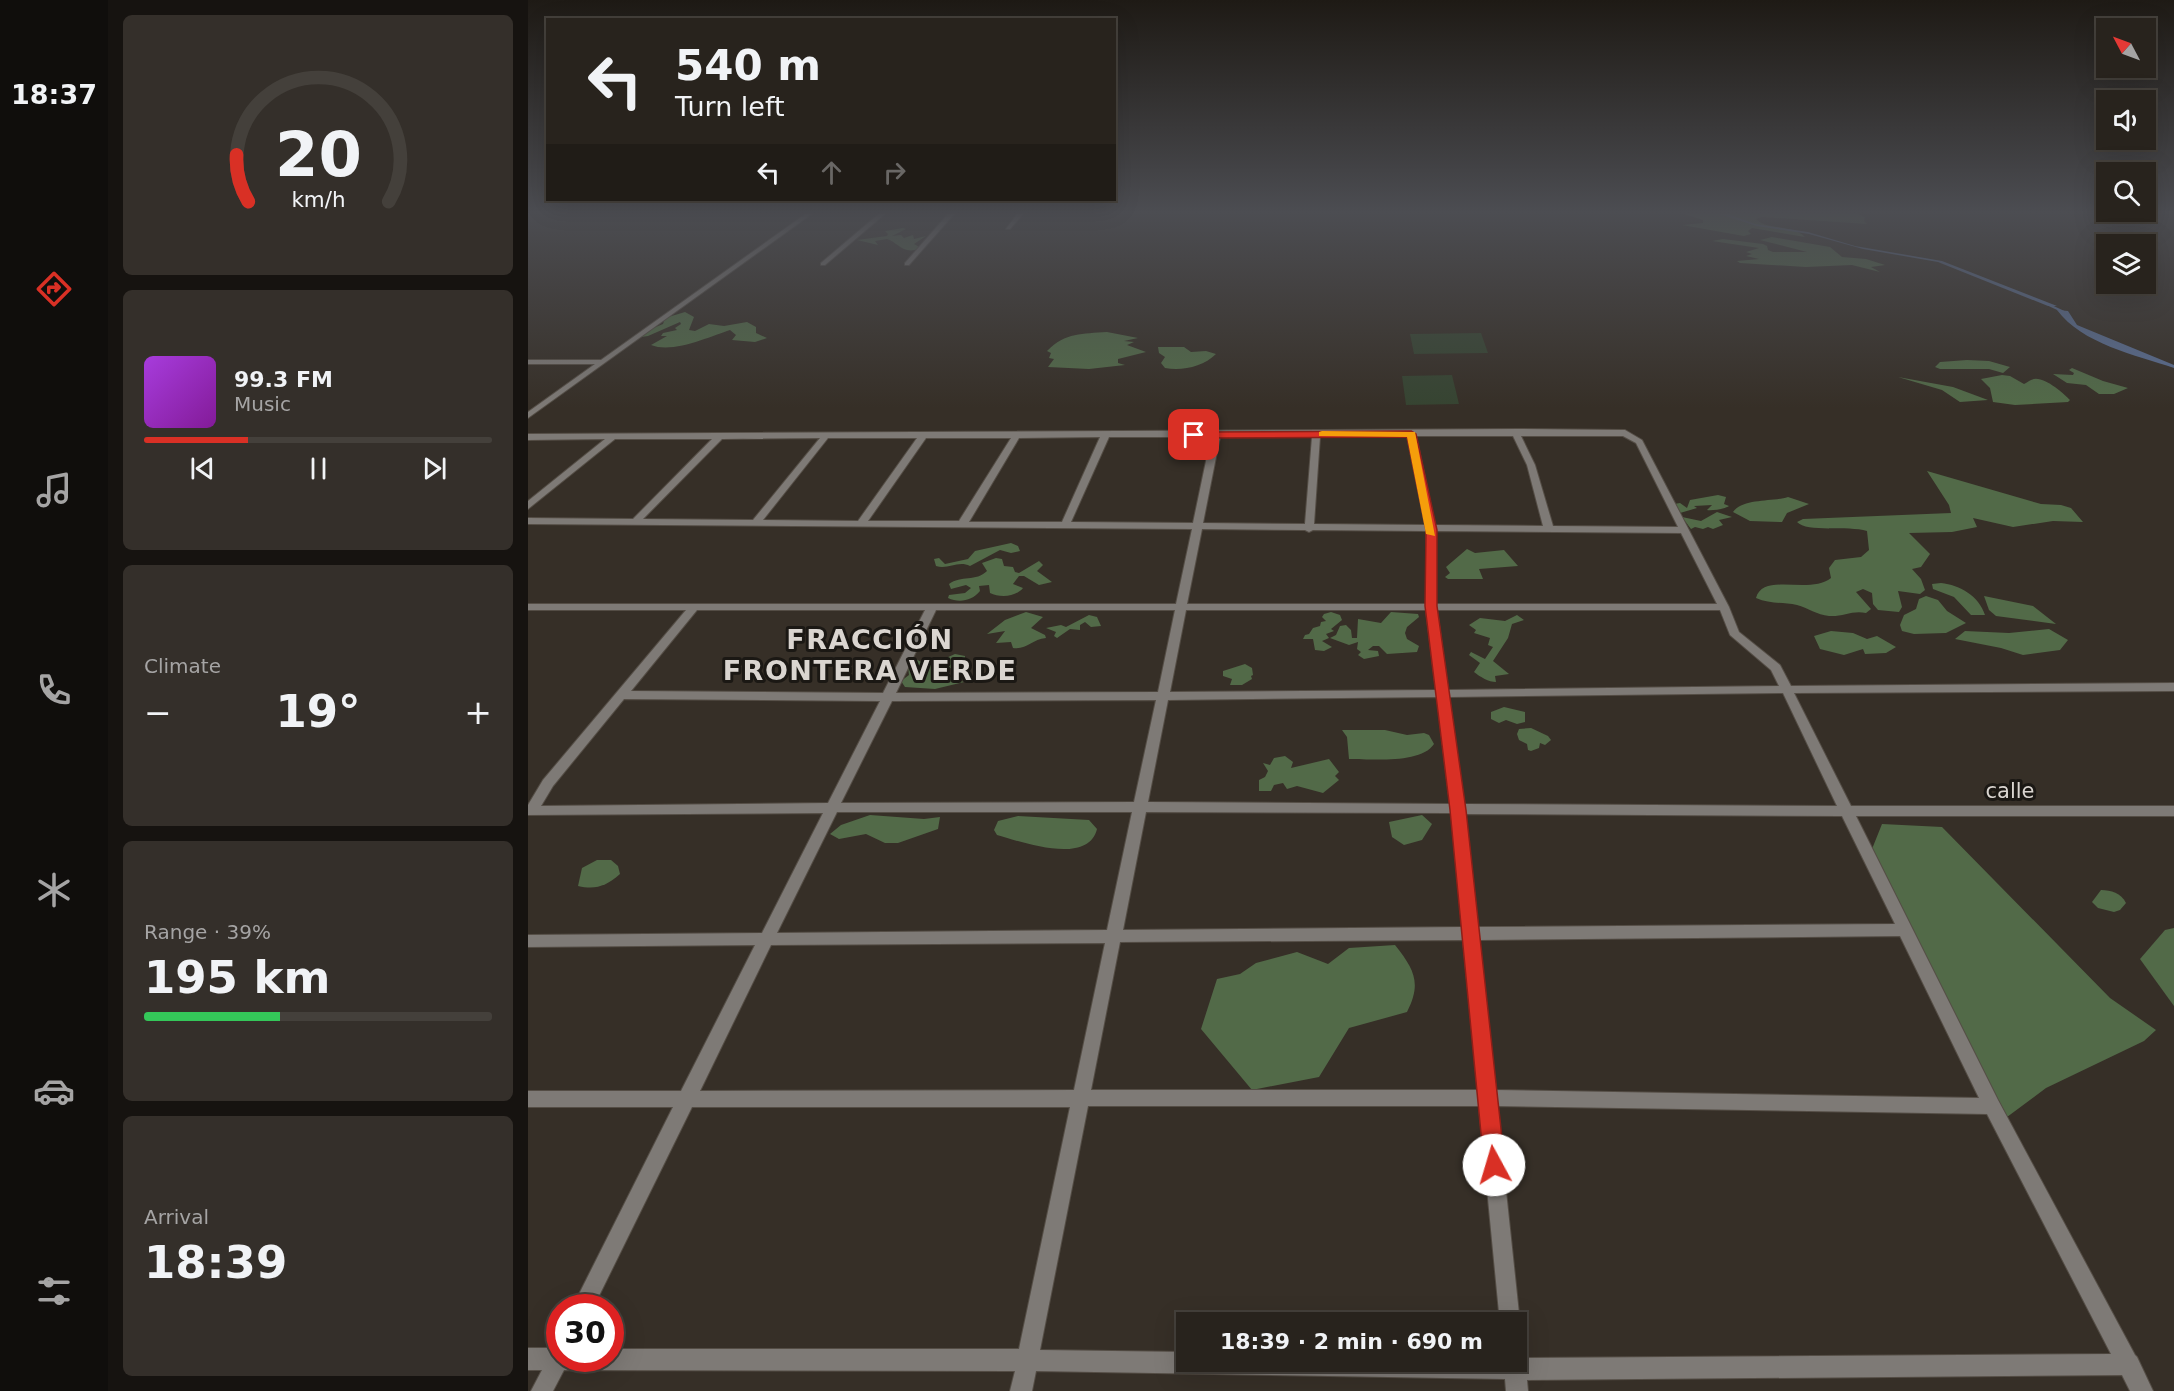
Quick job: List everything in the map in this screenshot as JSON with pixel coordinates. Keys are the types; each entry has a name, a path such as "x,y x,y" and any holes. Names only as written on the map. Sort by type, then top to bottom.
{"street":[{"path":"528,416 719,278"},
{"path":"528,362 601,362"},
{"path":"1515,432 1531,465 1549,530"},
{"path":"528,437 1625,433 1639,442 1724,607 1734,633 1776,668 1992,1106 2130,1364 2142,1391"},
{"path":"1309,529 1316,434"},
{"path":"1411,434 1431,530 1431,606 1458,810 1509,1312"},
{"path":"1021,1391 1216,435"},
{"path":"756,523 826,436"},
{"path":"861,524 923,436"},
{"path":"962,525 1016,436"},
{"path":"1065,526 1106,436"},
{"path":"528,506 613,437"},
{"path":"635,522 719,437"},
{"path":"528,521 1431,530 1685,530"},
{"path":"589,1294 933,606"},
{"path":"528,607 1724,607"},
{"path":"622,695 694,607"},
{"path":"622,695 887,698 1443,695 1786,688 2174,687"},
{"name":"calle","path":"622,695 548,783 531,811 834,806 1847,812 2174,811"},
{"path":"528,941 1905,930"},
{"path":"528,1099 1487,1098 1992,1106"},
{"path":"528,1359 546,1358"},
{"path":"624,1358 1176,1362"},
{"path":"1527,1366 2130,1364"},
{"path":"542,1391 551,1372"},
{"path":"1515,1372 1517,1391"}],"green space":[{"path":"685,312 694,317 689,330 695,331 709,324 724,326 747,322 756,327 756,333 767,338 755,342 732,340 736,335 730,330 681,346 651,345 667,336 661,336 663,333 677,330 675,328 681,324 680,322 648,336 634,338 634,336 663,324 665,318"},
{"path":"1107,332 1138,338 1124,341 1134,342 1127,345 1146,352 1118,359 1118,363 1125,365 1089,369 1048,367 1054,359 1049,358 1051,353 1047,351 1061,340 1075,335"},
{"path":"1481,333 1488,353 1414,354 1410,334"},
{"path":"1158,347 1184,347 1191,352 1206,351 1216,354 1199,365 1172,369 1165,368 1161,363 1165,357 1159,353"},
{"path":"1989,361 2010,367 2003,373 1989,369 1940,369 1935,367 1940,362"},
{"path":"2072,368 2103,381 2128,388 2114,394 2099,394 2086,385 2067,383 2053,374 2073,375 2074,373 2069,370"},
{"path":"1452,375 1459,404 1406,405 1402,376"},
{"path":"2002,375 2010,376 2024,384 2031,380 2041,380 2052,385 2070,400 2068,402 2015,405 1993,402 1990,388 1981,379"},
{"path":"1898,377 1953,387 1988,400 1960,402 1942,390"},
{"path":"1927,471 2041,504 2071,508 2083,522 2053,521 2013,527 1973,518 1977,527 1952,532 1909,533 1930,554 1921,567 1912,569 1921,579 1925,590 1920,594 1898,591 1902,607 1899,612 1878,610 1873,604 1872,593 1863,589 1856,592 1871,609 1866,613 1856,612 1834,616 1820,614 1797,605 1756,598 1760,590 1768,586 1822,583 1831,578 1829,568 1835,560 1861,557 1869,550 1867,531 1809,527 1797,522 1803,519 1951,513 1949,505"},
{"path":"1718,495 1726,497 1724,504 1729,506 1707,510 1712,505 1694,506 1697,508 1680,513 1674,504 1680,503 1687,508 1690,500"},
{"path":"1788,497 1809,504 1787,513 1782,522 1750,521 1733,512 1751,502"},
{"path":"1717,512 1732,517 1719,520 1723,525 1713,529 1695,527 1691,529 1682,517 1701,521"},
{"path":"1011,543 1018,546 1020,551 1011,553 1000,550 970,566 961,564 940,567 936,566 934,559 939,558 945,564 968,559 975,551"},
{"path":"1467,549 1475,553 1504,550 1518,566 1479,569 1483,579 1448,579 1445,577 1450,573 1446,567"},
{"path":"996,558 1002,559 1004,566 1013,567 1015,572 1019,573 1039,561 1043,565 1037,571 1052,582 1039,585 1024,576 1019,576 1013,584 1023,588 1012,595 994,595 990,593 989,585 979,586 980,591 969,599 961,601 948,598 949,595 965,593 971,588 966,585 951,589 949,584 983,574 987,571 982,563"},
{"path":"1932,584 1955,586 1968,593 1978,602 1985,615 1971,615 1954,597 1933,589"},
{"path":"1926,596 1938,600 1947,611 1966,623 1946,633 1914,634 1902,631 1900,625 1904,615 1916,609 1919,599"},
{"path":"1984,596 2033,606 2056,624 1996,616 1989,610"},
{"path":"1026,612 1043,617 1031,628 1045,635 1046,638 1013,648 1011,642 996,643 1005,631 987,634 1005,620"},
{"path":"1331,612 1340,615 1342,620 1331,629 1334,631 1326,634 1329,638 1322,641 1332,647 1324,651 1315,650 1313,639 1303,639 1313,628 1326,621 1322,617 1324,614"},
{"path":"1391,612 1418,614 1419,617 1407,627 1405,633 1407,639 1419,646 1417,652 1387,654 1379,646 1373,646 1368,650 1378,651 1379,656 1364,659 1358,655 1361,652 1357,649 1358,642 1349,645 1330,638 1336,635 1340,626 1346,625 1351,630 1352,638 1357,638 1358,619 1381,623"},
{"path":"1089,615 1097,617 1101,626 1091,627 1085,622 1080,625 1080,630 1070,629 1057,638 1054,636 1056,632 1046,628 1061,625 1066,627"},
{"path":"1517,615 1524,620 1512,624 1508,638 1493,661 1509,674 1495,676 1496,682 1474,672 1480,663 1469,655 1471,652 1485,659 1493,647 1488,645 1490,638 1474,633 1476,630 1469,625 1480,618 1505,621"},
{"path":"2049,629 2068,640 2060,650 2023,655 1955,639 1965,631 2009,633"},
{"path":"1831,631 1853,633 1867,639 1877,636 1896,647 1886,653 1865,654 1863,649 1844,655 1820,649 1814,636"},
{"path":"955,654 965,656 965,662 939,673 964,682 935,689 905,687 901,681 909,675 908,667 916,659 928,666"},
{"path":"1245,664 1252,668 1252,679 1242,685 1230,685 1232,679 1223,676 1223,671"},
{"path":"1504,707 1525,712 1525,722 1517,724 1506,720 1499,723 1491,719 1491,712"},
{"path":"1531,728 1548,736 1551,740 1545,745 1540,743 1539,748 1528,750 1527,744 1519,740 1517,734 1519,729"},
{"path":"1342,730 1385,730 1407,735 1424,733 1429,735 1434,744 1428,750 1407,758 1349,759 1347,737"},
{"path":"1285,756 1293,762 1291,768 1329,759 1339,772 1335,776 1339,780 1323,793 1297,786 1287,789 1283,783 1274,785 1271,791 1259,791 1259,780 1265,777 1268,771 1263,763 1270,765 1274,758"},
{"path":"870,815 924,819 940,817 938,829 898,843 885,843 866,834 839,839 830,834 841,825"},
{"path":"1422,815 1432,824 1422,840 1404,845 1392,837 1389,822"},
{"path":"1018,816 1089,820 1097,829 1091,840 1081,847 1068,849 1037,846 997,835 994,830 998,821"},
{"path":"1882,824 1942,827 2110,998 2156,1030 2144,1041 2046,1088 2003,1120 1870,854"},
{"path":"597,860 611,860 618,866 620,874 600,886 590,888 578,886 582,868"},
{"path":"2101,890 2115,893 2126,903 2120,910 2114,912 2098,908 2092,902"},
{"path":"2174,928 2174,1006 2140,959 2165,930"},
{"path":"1395,945 1414,977 1414,993 1407,1012 1349,1028 1319,1077 1252,1090 1201,1029 1217,979 1240,974 1256,963 1297,952 1328,964 1349,948"}],"water":[{"path":"1978,278 1985,278 2057,306 2048,306"},
{"path":"2057,310 2068,311 2077,325 2174,365 2174,368 2095,340 2080,332"}],"waterway":[{"path":"2049,305 2064,312"}],"slow traffic":[{"path":"1322,434 1411,434 1431,534"}],"district":[{"name":"FRACCIÓN FRONTERA VERDE","path":"870,654"}],"route":[{"path":"1194,435 1411,434 1431,530 1431,606 1458,810 1494,1165"}]}
